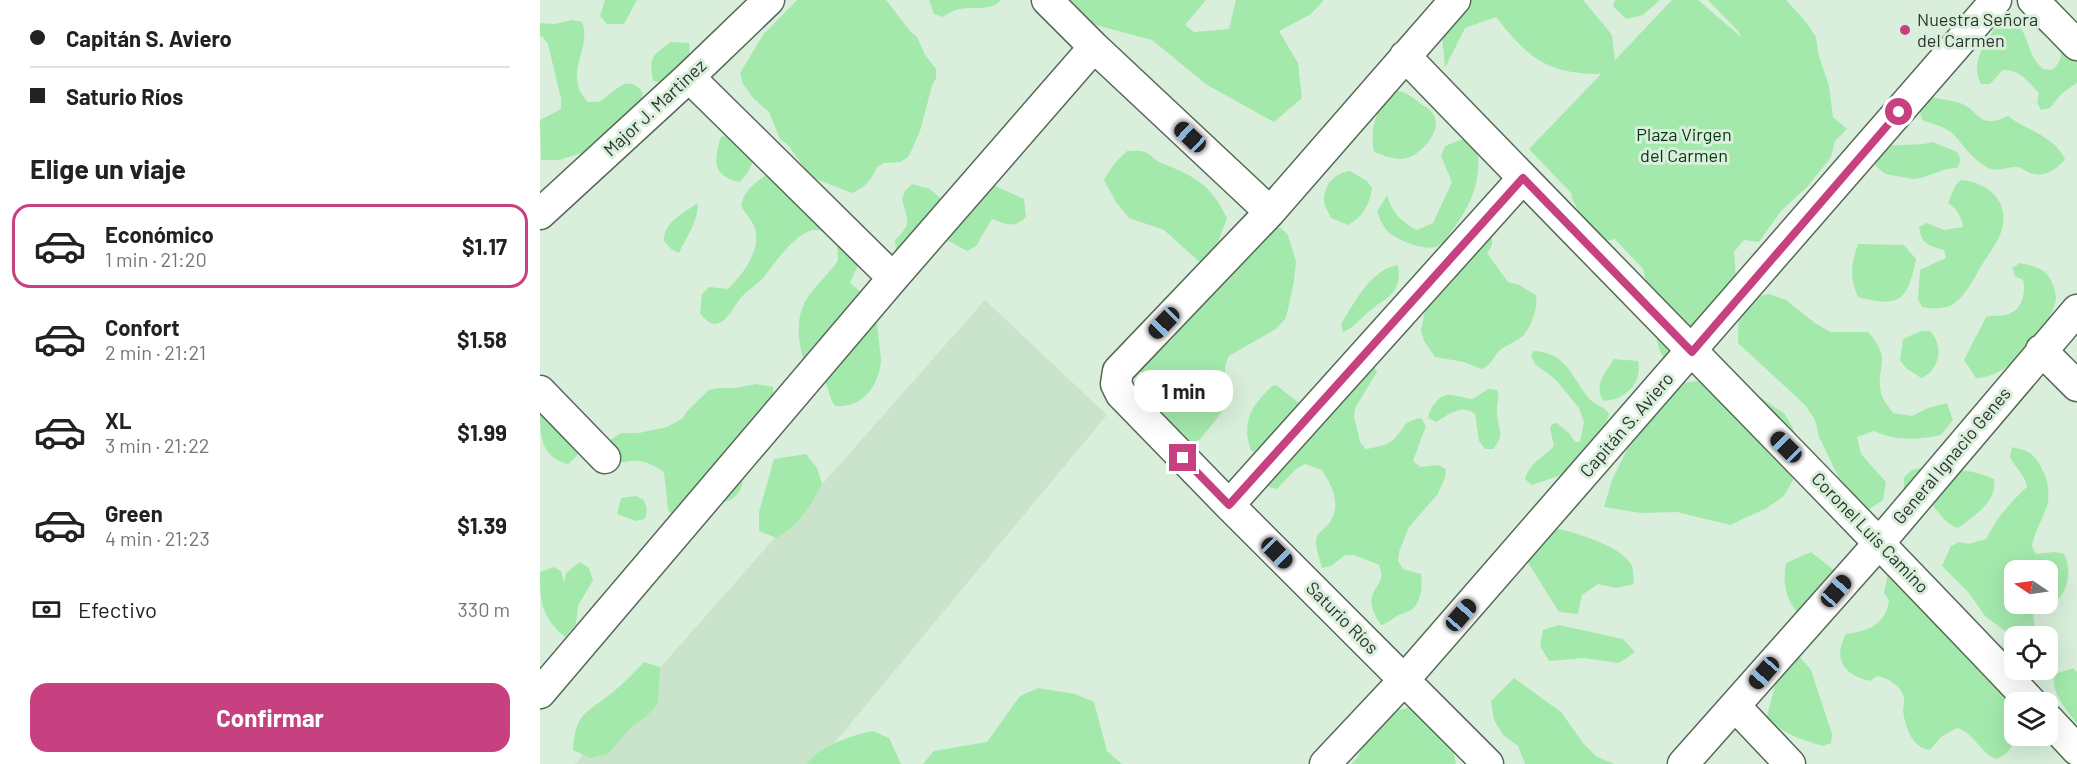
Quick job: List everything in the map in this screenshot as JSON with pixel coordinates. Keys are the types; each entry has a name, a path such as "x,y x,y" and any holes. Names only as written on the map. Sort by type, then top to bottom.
{"street":[{"name":"Major J. Martinez","path":"540,214 769,0"},
{"path":"1047,0 1270,212 1455,0"},
{"name":"Capitán S. Aviero","path":"1325,764 1404,680 1692,352 1996,0"},
{"path":"2032,0 2077,45"},
{"path":"540,693 893,278 1094,47"},
{"name":"Coronel Luis Camino","path":"1405,56 1880,542 2022,692"},
{"path":"689,77 893,278"},
{"path":"1229,505 1523,178"},
{"name":"Saturio Ríos","path":"1270,212 1118,371 1116,384 1122,394 1229,505 1488,764"},
{"name":"General Ignacio Genes","path":"1683,764 1880,542 2077,310"},
{"path":"2041,350 2077,386"},
{"path":"540,391 605,458"},
{"path":"1735,706 1790,764"},
{"path":"2058,730 2077,750"}],"shaded area":[{"path":"985,300 1107,415 817,764 575,764"}],"green space":[{"path":"605,0 637,0 624,24 607,24 600,16"},
{"path":"797,0 886,0 917,37 925,55 936,69 936,78 920,131 909,156 901,162 884,163 877,167 867,183 852,193 811,177 788,145 780,139 769,112 754,99 743,84 740,73 763,35"},
{"path":"929,0 1001,0 992,6 960,9 942,17 934,14"},
{"path":"1051,0 1206,0 1185,25 1194,32 1229,29 1236,0 1324,0 1311,14 1279,31 1298,63 1302,98 1274,122 1207,85 1152,40 1084,22"},
{"name":"Plaza Virgen del Carmen","path":"1447,0 1583,0 1612,35 1615,60 1672,0 1698,0 1741,37 1708,0 1786,0 1816,37 1818,53 1829,86 1833,117 1847,129 1835,141 1831,157 1808,186 1781,211 1759,242 1744,240 1734,252 1736,278 1664,358 1657,337 1661,298 1647,285 1643,269 1615,239 1601,238 1594,233 1578,210 1572,194 1529,149 1601,74 1566,71 1540,61 1518,43 1496,17 1465,28 1445,68 1440,13"},
{"path":"1615,0 1660,0 1643,15 1626,19 1613,6"},
{"path":"2004,16 2020,28 2036,62 2043,69 2052,70 2059,62 2060,50 2033,25 2029,16 2077,35 2077,83 2062,93 2050,108 2041,110 2037,102 2039,93 2023,77 2009,70 2003,70 1990,84 1981,84 1977,66 1982,48"},
{"path":"572,20 582,22 584,32 577,82 580,92 588,102 598,102 626,84 637,86 643,93 641,101 585,152 559,160 541,160 540,120 561,109 561,99 548,44 540,36 540,23 554,24"},
{"path":"671,42 689,43 690,49 686,60 663,83 653,81 651,66 653,57"},
{"path":"1390,91 1401,92 1409,96 1431,111 1435,118 1436,126 1429,141 1416,154 1408,158 1387,157 1374,152 1375,120"},
{"path":"1915,93 1965,105 1984,120 1998,120 2008,116 2054,144 2065,159 2059,166 2038,175 2017,167 1989,168 1975,159 1949,131 1922,120"},
{"path":"746,133 751,148 752,164 740,182 724,176 719,171 716,159 721,137"},
{"path":"1460,140 1469,140 1477,145 1477,181 1465,212 1448,237 1440,245 1429,248 1411,244 1392,235 1382,224 1377,212 1387,195 1394,211 1412,227 1417,230 1433,223 1452,182 1441,156 1445,146"},
{"path":"1933,142 1957,152 1961,160 1957,168 1913,179 1885,174 1867,158 1879,146"},
{"path":"1127,151 1145,152 1161,163 1193,177 1215,197 1227,218 1215,250 1204,266 1164,230 1129,218 1116,202 1104,180 1114,164"},
{"path":"779,168 855,219 869,241 850,283 875,304 880,370 868,394 845,406 835,406 824,380 806,363 799,337 799,324 804,303 838,261 837,245 824,232 816,230 807,232 790,245 723,321 718,324 712,323 700,313 702,294 709,287 728,289 750,260 754,252 756,235 753,223 741,206 743,199 755,183"},
{"path":"1350,171 1367,181 1372,188 1364,210 1348,225 1331,218 1324,200 1331,180"},
{"path":"1961,180 1980,185 1994,195 2003,210 2002,229 1993,248 1960,299 1947,307 1922,307 1918,299 1920,270 1946,258 1944,250 1924,241 1919,227 1927,223 1944,230 1963,227 1958,214 1948,203 1955,186"},
{"path":"912,184 930,189 943,201 905,253 896,250 895,240 906,225 907,217 902,199 905,191"},
{"path":"991,184 1024,199 1026,217 1013,224 992,219 976,246 967,251 940,236"},
{"path":"698,203 694,223 679,253 671,249 664,241 667,228 681,214"},
{"path":"1272,227 1281,228 1288,235 1296,261 1286,318 1276,329 1229,356 1225,368 1228,390 1226,406 1185,456 1135,408 1149,377 1131,366 1155,341 1163,346 1171,341 1210,286"},
{"path":"1484,233 1492,236 1492,245 1487,253 1508,282 1519,285 1536,295 1536,300 1532,322 1523,336 1498,352 1489,364 1481,369 1464,362 1435,357 1424,341 1421,331 1425,310"},
{"path":"1858,244 1904,245 1916,259 1909,284 1899,298 1883,302 1858,297 1853,283 1852,270"},
{"path":"2020,263 2037,268 2048,275 2055,291 2055,305 2031,344 2016,360 1993,374 1976,378 1964,360 1986,317 2011,313 2022,302 2023,280 2015,276 2012,268"},
{"path":"1398,265 1398,283 1391,294 1343,332 1341,324 1364,288 1379,273"},
{"path":"1769,294 1786,300 1830,332 1868,332 1880,351 1882,364 1880,386 1883,398 1893,413 1912,416 1928,408 1947,403 1953,420 1941,435 1907,439 1890,437 1874,431 1857,437 1861,454 1886,482 1883,500 1868,510 1852,505 1819,437 1815,420 1805,405 1738,343 1741,310 1750,300"},
{"path":"1921,331 1930,331 1934,337 1938,357 1932,370 1921,378 1906,368 1900,360 1903,339"},
{"path":"1534,351 1554,356 1567,366 1590,400 1609,414 1598,436 1573,468 1532,485 1525,479 1527,473 1533,464 1554,446 1550,428 1552,424 1557,423 1570,434 1575,442 1580,442 1584,422 1579,408 1555,379 1535,364 1531,355"},
{"path":"1614,359 1638,361 1638,376 1631,389 1625,394 1604,401 1599,390 1600,385"},
{"path":"1372,364 1377,372 1355,408 1354,416 1360,442 1366,449 1385,445 1398,435 1406,424 1421,418 1426,426 1413,461 1420,467 1438,465 1446,469 1445,478 1437,495 1409,527 1399,552 1398,561 1403,569 1421,574 1419,599 1411,610 1381,625 1371,604 1381,579 1379,565 1354,555 1345,555 1331,566 1322,568 1316,540 1332,519 1335,512 1335,498 1322,470 1305,464 1296,469 1277,489 1269,487 1262,481 1261,452 1251,451 1247,431 1253,408 1272,386 1276,385 1308,410"},
{"path":"1697,381 1752,392 1784,413 1793,428 1798,445 1798,462 1793,480 1784,496 1767,508 1730,525 1677,512 1641,513 1604,507 1612,480 1649,405 1678,384"},
{"path":"756,384 773,387 773,397 741,471 741,488 730,500 674,517 668,510 664,472 640,461 611,462 606,443 621,433 639,433 667,427 682,419 709,390"},
{"path":"1488,389 1497,390 1498,397 1497,414 1500,435 1493,449 1485,449 1479,441 1475,414 1470,411 1456,411 1436,422 1428,418 1434,404 1443,396 1473,399"},
{"path":"540,410 585,440 576,457 568,464 559,461 547,450 541,436"},
{"path":"2012,447 2026,451 2035,458 2043,470 2048,485 2047,506 2032,546 2036,554 2055,552 2064,554 2068,566 2068,580 2058,599 2058,560 2004,560 2004,614 2034,614 2035,626 2004,626 2004,630 1985,616 1969,593 1942,566 1951,546 1959,542 1968,544 1986,539 2004,511 2027,487 2024,478 2010,457"},
{"path":"806,454 817,468 822,484 813,500 797,522 776,538 759,531 759,512 774,459"},
{"path":"1921,468 1958,470 1985,475 1994,479 1992,495 1984,508 1958,528 1947,521 1930,503 1904,488 1904,477 1912,470"},
{"path":"636,496 644,500 647,509 645,519 636,521 617,514 621,498"},
{"path":"1553,528 1572,532 1607,545 1626,557 1631,564 1634,584 1616,588 1598,584 1582,595 1578,614 1559,612 1519,548"},
{"path":"1811,552 1840,575 1835,609 1824,626 1802,617 1792,605 1785,585 1786,563"},
{"path":"580,562 589,568 593,580 578,606 576,624 565,637 551,622 544,608 540,572 553,567 561,571 564,583 566,573"},
{"path":"1888,574 2004,648 2004,680 2024,680 2019,692 2004,692 2004,746 2012,746 2007,753 1997,759 1991,756 1969,735 1957,728 1941,737 1930,750 1918,745 1910,736 1903,710 1903,695 1898,687 1877,676 1870,681 1853,675 1843,665 1840,651 1846,634 1868,629 1880,621 1889,600 1884,593"},
{"path":"1559,625 1623,639 1635,652 1619,663 1584,658 1549,661 1540,646 1543,630"},
{"path":"1799,656 1811,670 1832,734 1831,743 1823,746 1785,731 1767,716 1780,666"},
{"path":"644,662 660,667 658,703 646,717 631,727 608,754 590,758 573,750 574,737 584,715 617,689"},
{"path":"2073,668 2077,672 2077,724 2054,687 2054,680 2058,680 2058,673"},
{"path":"1514,678 1561,712 1583,743 1597,757 1615,764 1525,764 1518,746 1503,735 1494,720 1491,701"},
{"path":"1038,688 1075,694 1094,702 1107,751 1122,764 923,764 934,751 987,742 1020,696"},
{"path":"1415,707 1453,749 1456,764 1351,764 1358,757 1367,728 1379,714"},
{"path":"873,731 889,738 901,764 807,764 828,747"}],"place":[{"name":"Nuestra Señora del Carmen","path":"1905,30"}],"route":[{"path":"1183,458 1229,505 1523,178 1692,352 1899,112"}]}
